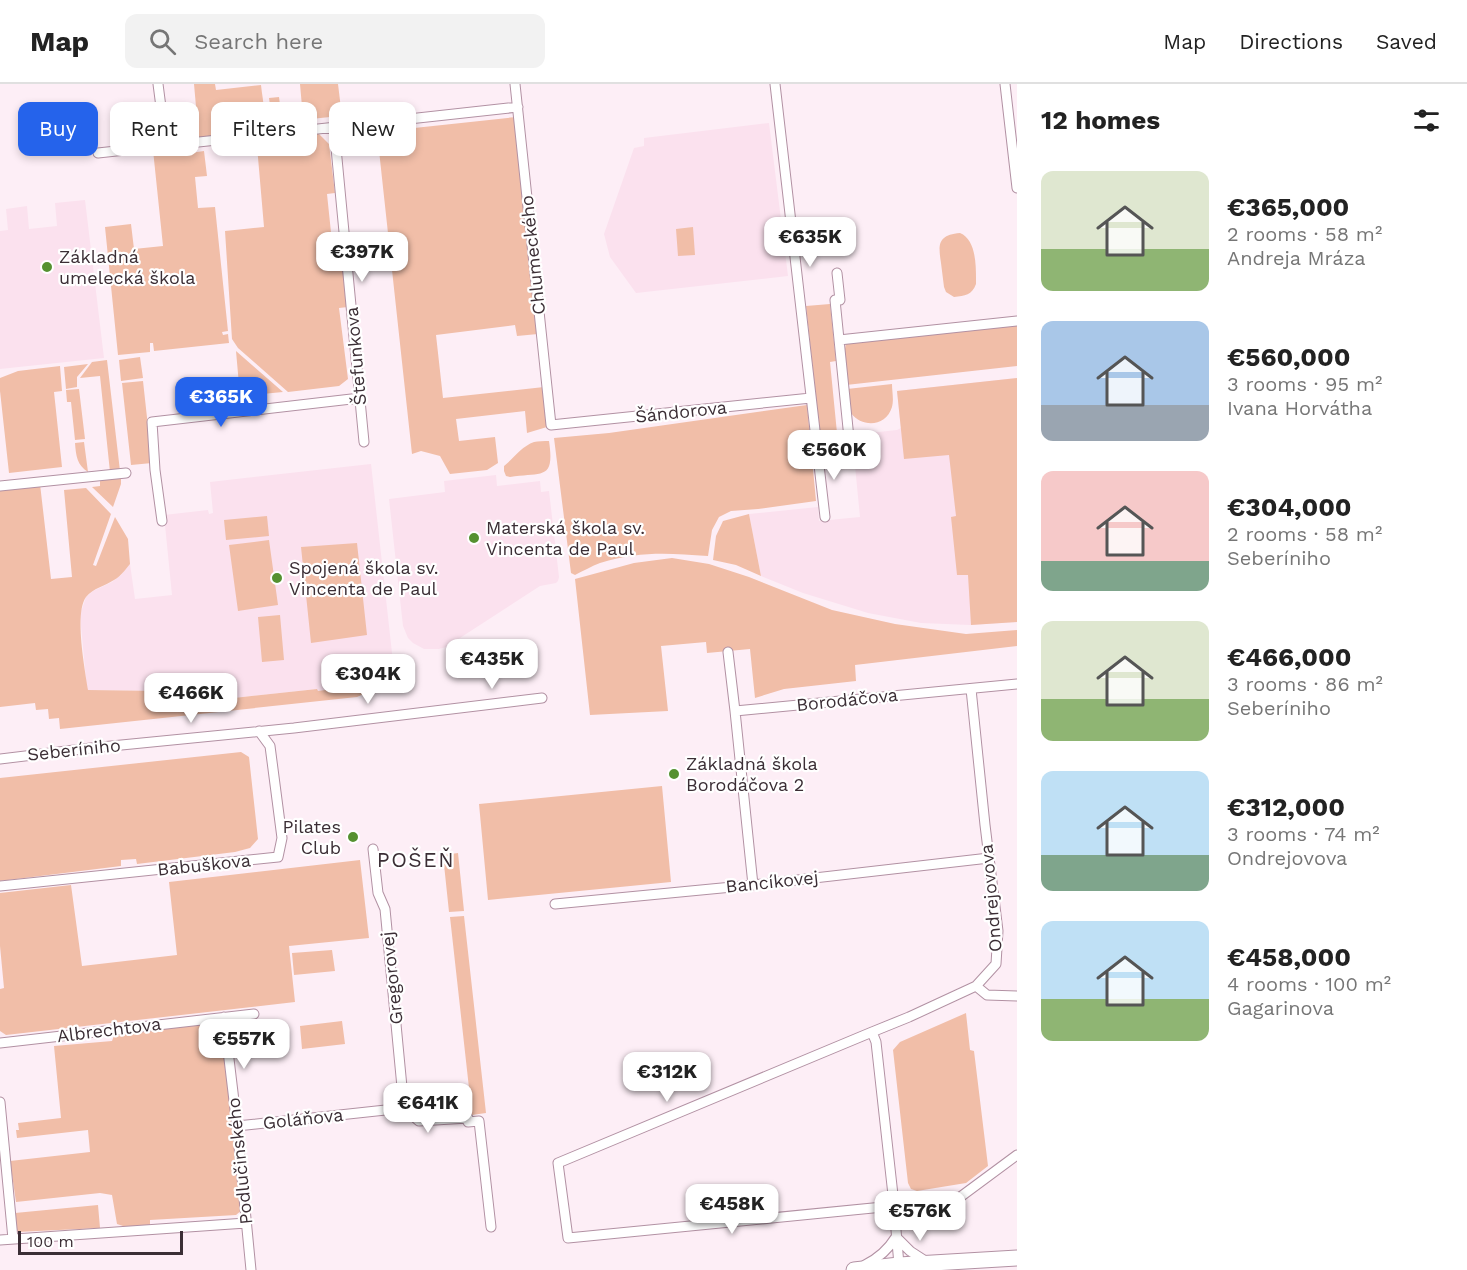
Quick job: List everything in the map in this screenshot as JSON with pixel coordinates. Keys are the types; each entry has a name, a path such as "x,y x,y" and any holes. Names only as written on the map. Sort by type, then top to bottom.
{"main road":[{"path":"854,1270 1017,1258"}],"street":[{"path":"158,84 160,102"},
{"name":"Chlumeckého","path":"515,84 551,425"},
{"path":"775,84 825,517"},
{"path":"1005,84 1017,188"},
{"path":"416,118 518,107"},
{"path":"199,142 329,128"},
{"path":"98,153 110,152"},
{"name":"Štefunkova","path":"337,156 364,442"},
{"path":"819,461 851,458 835,300 840,300 837,273"},
{"path":"839,340 1017,321"},
{"path":"162,521 155,470 152,422 360,398"},
{"name":"Šándorova","path":"551,425 811,398"},
{"path":"0,486 126,473"},
{"path":"729,652 753,885"},
{"name":"Borodáčova","path":"735,711 1017,684"},
{"name":"Ondrejovova","path":"894,1209 568,1238 558,1163 909,1017 976,986 996,964 998,931 988,858 971,689"},
{"name":"Seberíniho","path":"0,759 542,698"},
{"name":"Babuškova","path":"0,886 278,857 282,838 270,746 259,731"},
{"name":"Gregorovej","path":"373,849 378,893 385,909 404,1108"},
{"name":"Bancíkovej","path":"555,904 753,885 988,858"},
{"path":"976,986 987,995 1017,996"},
{"name":"Albrechtova","path":"0,1043 254,1014"},
{"name":"Podlučinského","path":"224,1017 251,1270"},
{"path":"872,1032 876,1042 894,1209 897,1268"},
{"path":"0,1102 13,1239"},
{"path":"404,1108 419,1121 468,1118 468,1122 479,1121 491,1227"},
{"name":"Goláňova","path":"237,1126 404,1108"},
{"path":"894,1209 945,1209 1017,1155"},
{"path":"0,1240 246,1223"},
{"path":"896,1237 909,1251 929,1264"},
{"path":"854,1270 875,1260 889,1249 896,1237"}],"shaded area":[{"path":"194,84 215,84 216,90 261,85 263,102 211,102 211,136 199,138 199,102 196,102"},
{"path":"300,84 338,84 340,102 329,102 329,117 317,118 317,102 302,102"},
{"path":"279,97 280,102 270,102 269,98"},
{"path":"516,117 538,334 517,336 515,325 436,335 443,398 544,387 547,427 527,433 525,411 456,419 459,441 495,437 498,463 487,470 450,474 440,456 421,451 412,454 380,156 416,156 416,128"},
{"path":"769,123 788,276 636,293 610,257 604,234 634,148 644,146 644,138"},
{"path":"317,134 319,134 329,144 335,193 327,194 335,271 343,270 348,307 339,308 348,379 339,386 288,392 238,348 232,339 225,231 264,227 258,156 317,156"},
{"path":"204,151 207,176 195,177 198,208 215,207 228,331 222,332 223,335 228,334 229,343 154,351 153,343 150,343 150,352 118,355 105,227 131,224 134,249 163,246 154,156 199,156 199,152"},
{"name":"Základná umelecká škola","path":"85,200 104,358 0,369 0,231 8,230 6,209 27,206 29,229 57,226 55,203"},
{"path":"693,227 695,255 678,256 676,229"},
{"path":"960,233 966,237 973,248 976,284 968,294 954,297 946,292 944,287 940,246 947,236"},
{"path":"830,304 836,361 830,362 837,433 844,433 846,451 822,453 806,306"},
{"path":"1017,324 1017,366 846,385 843,360 846,343"},
{"path":"236,351 283,392 240,396"},
{"path":"140,357 143,378 121,381 119,360"},
{"path":"107,360 120,471 110,472 100,376 80,378 92,362"},
{"path":"88,364 77,377 77,387 66,389 64,367"},
{"path":"60,366 62,391 54,392 62,467 9,473 0,378 18,371"},
{"path":"1017,378 1017,622 970,625 921,623 868,613 803,593 761,576 749,514 818,507 819,521 860,517 852,435 901,428 897,391"},
{"path":"1017,378 1017,622 971,625 968,575 957,575 951,517 956,516 949,455 904,459 897,391"},
{"path":"143,381 152,463 131,465 122,383"},
{"path":"892,384 892,407 885,418 879,422 867,423 851,413 847,389"},
{"path":"79,389 85,439 75,440 71,402 67,402 66,390"},
{"path":"807,405 816,501 731,511 719,517 712,530 708,556 641,555 600,563 575,575 571,573 554,438 609,433"},
{"path":"549,441 548,469 538,474 506,476 504,466 522,450 534,442"},
{"path":"84,442 88,472 79,463 76,452 75,443"},
{"name":"Spojená škola sv. Vincenta de Paul","path":"371,464 395,680 368,683 367,686 355,691 317,691 317,689 234,698 233,692 87,690 80,615 86,597 112,582 130,564 135,599 172,595 164,515 208,510 209,514 213,513 210,482"},
{"name":"Materská škola sv. Vincenta de Paul","path":"496,475 497,486 540,481 541,492 549,491 558,581 540,586 446,647 424,649 408,638 403,626 389,499 445,492 444,481"},
{"path":"121,477 121,484 113,507 92,487 100,486 100,480"},
{"path":"40,484 51,579 72,577 64,490 86,488 111,514 93,565 96,566 115,517 128,539 130,564 123,573 89,594 83,605 81,642 88,690 233,692 234,698 317,689 318,691 333,689 339,692 355,691 355,689 367,686 367,683 395,680 357,697 60,729 59,718 49,719 48,709 36,710 35,703 0,707 0,488"},
{"path":"749,514 761,576 736,565 713,560 716,536 723,521"},
{"path":"267,516 269,536 226,540 224,520"},
{"path":"269,540 278,605 238,611 229,545"},
{"path":"357,543 367,635 311,643 301,547"},
{"path":"672,558 709,564 749,577 832,610 895,624 966,634 1017,630 1017,646 855,665 856,681 784,689 755,698 750,649 707,653 706,642 661,646 668,711 590,715 575,579 634,563"},
{"path":"280,615 284,660 262,662 258,617"},
{"path":"241,752 249,757 258,839 250,848 235,852 137,864 136,859 121,860 121,866 0,881 0,778"},
{"path":"662,786 671,882 488,900 479,804"},
{"path":"458,853 464,911 449,912 443,855"},
{"path":"360,860 369,938 289,946 295,1002 6,1035 0,1031 0,989 4,988 0,946 0,893 71,885 82,966 177,955 169,882"},
{"path":"464,916 486,1113 472,1115 450,917"},
{"path":"332,950 335,971 294,975 292,953"},
{"path":"966,1013 970,1050 974,1051 988,1166 966,1183 917,1191 911,1189 908,1183 893,1050 900,1042"},
{"path":"221,1021 243,1209 236,1215 150,1220 150,1228 132,1229 117,1224 112,1195 100,1193 16,1202 10,1161 90,1152 88,1130 17,1138 18,1123 61,1118 54,1046 112,1041 115,1033"},
{"path":"342,1021 345,1044 302,1049 300,1026"},
{"path":"98,1205 100,1228 17,1232 15,1213"}],"place":[{"name":"Základná umelecká škola","path":"47,267"},
{"name":"Materská škola sv. Vincenta de Paul","path":"474,538"},
{"name":"Spojená škola sv. Vincenta de Paul","path":"277,578"},
{"name":"Základná škola Borodáčova 2","path":"674,774"},
{"name":"Pilates Club","path":"353,837"}],"district":[{"name":"POŠEŇ","path":"416,860"}]}
